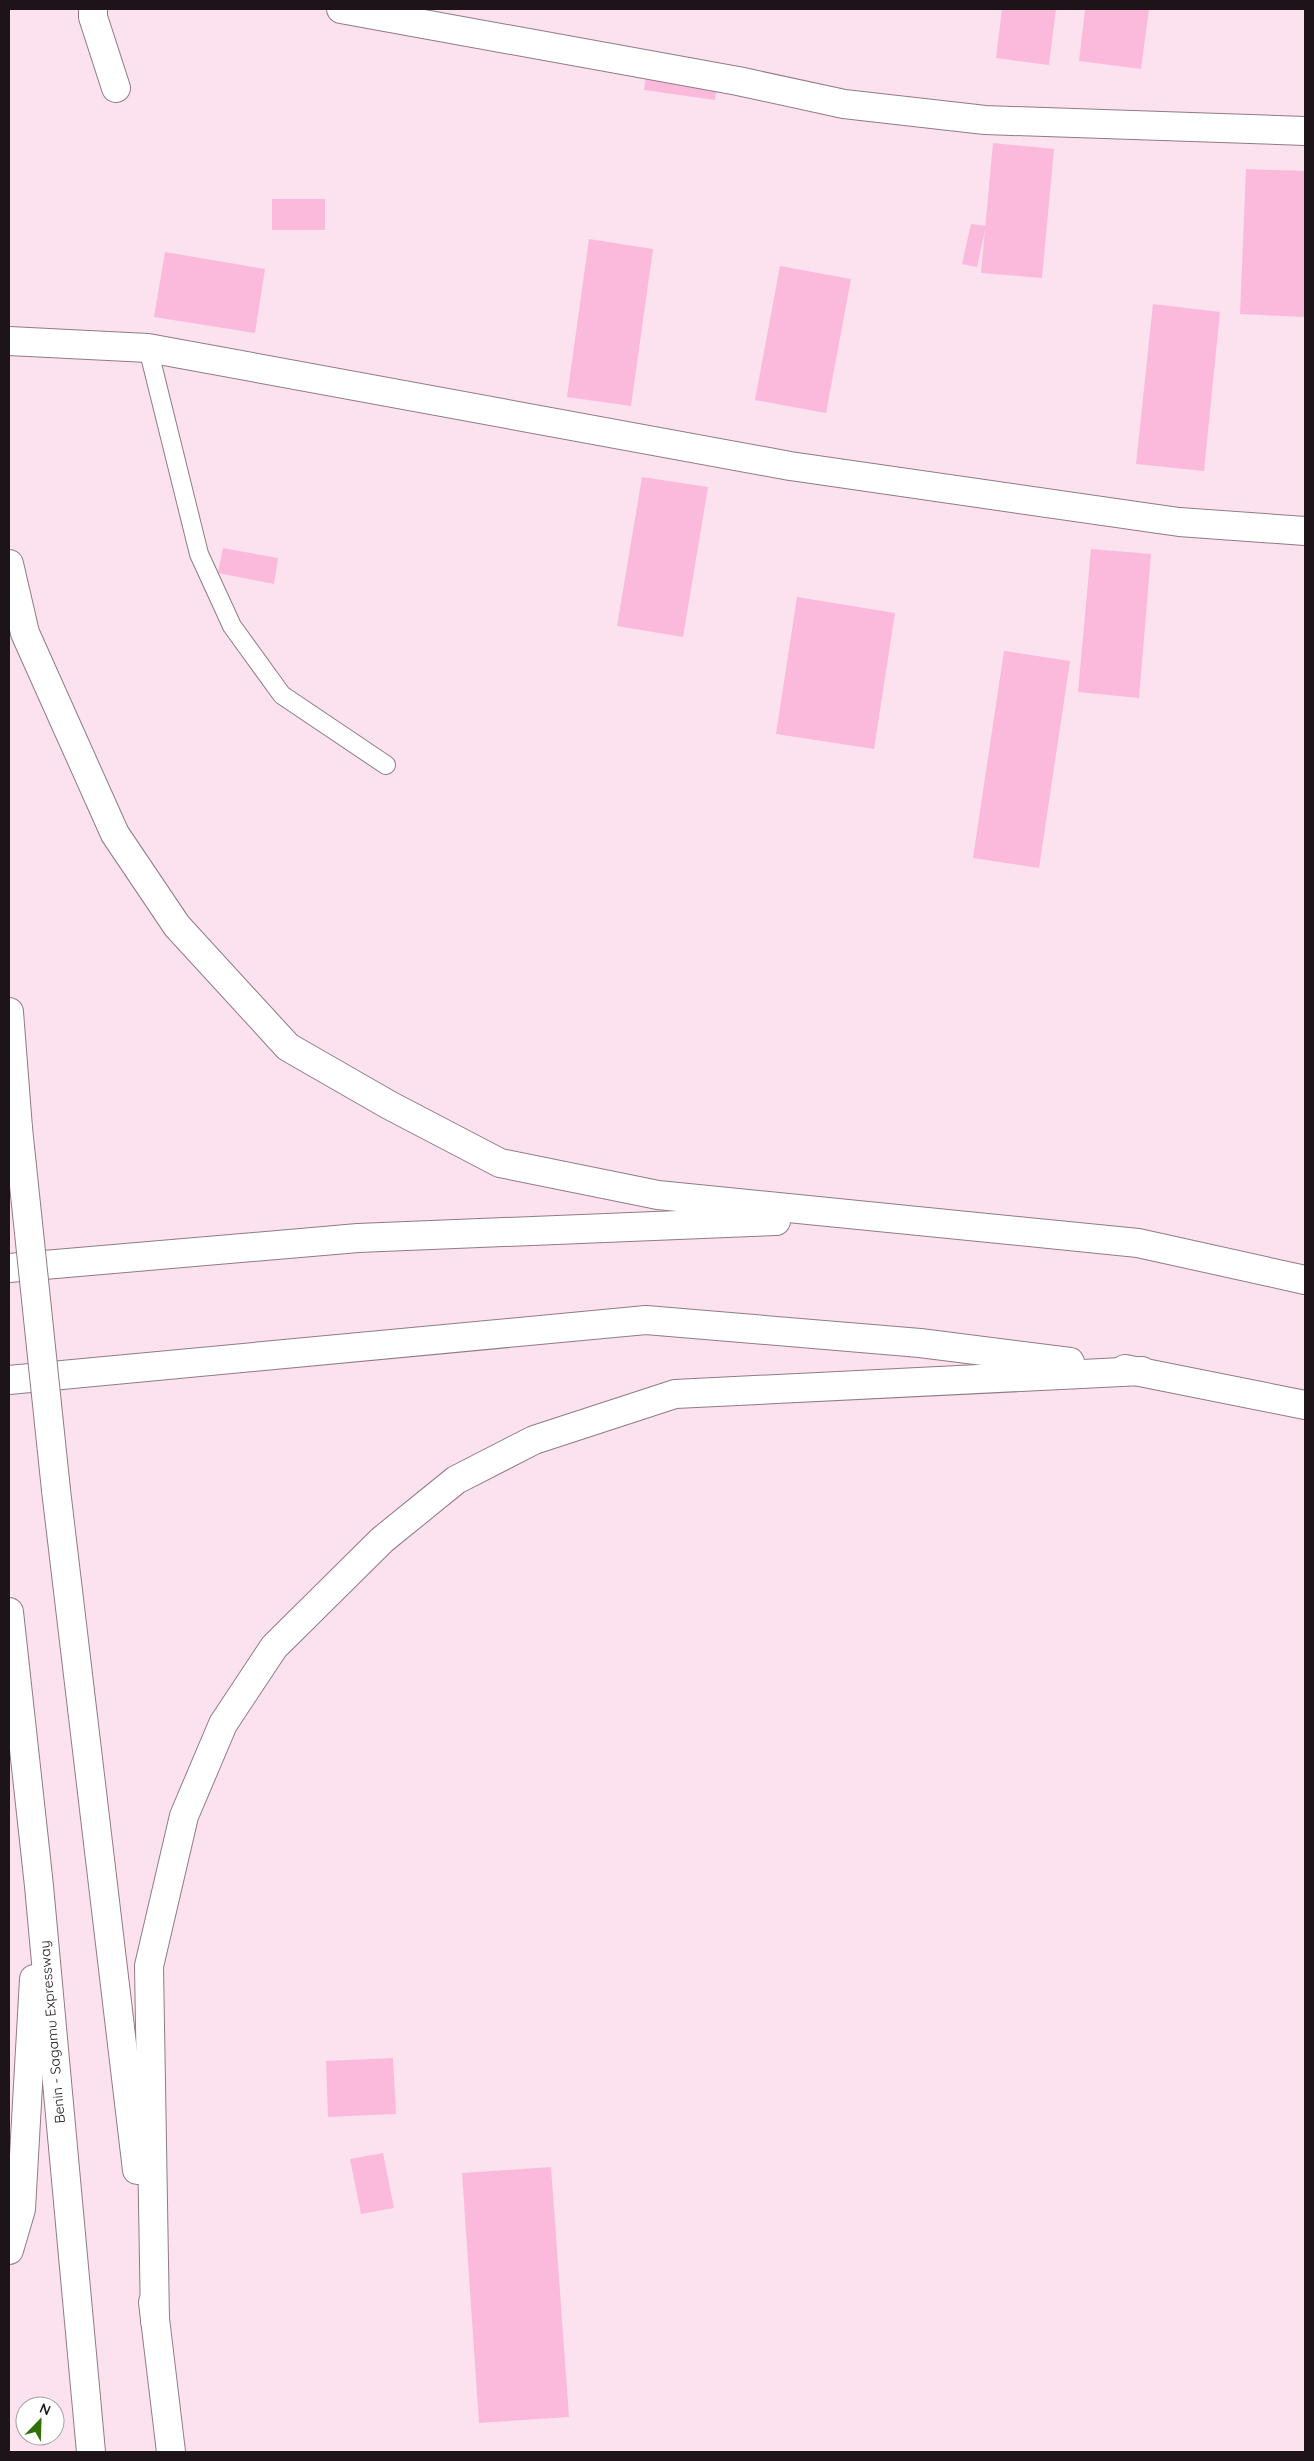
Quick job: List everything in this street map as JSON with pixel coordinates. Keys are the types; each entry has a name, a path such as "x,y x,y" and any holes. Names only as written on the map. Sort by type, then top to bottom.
{"main road":[{"path":"93,9 116,88"},
{"path":"340,9 738,81 844,104 986,120 1305,131"},
{"path":"9,341 148,348 790,466 1179,522 1305,531"},
{"path":"9,564 25,633 115,834 177,926 288,1046 389,1105 500,1162 658,1195 1138,1243 1305,1280"},
{"path":"9,1012 18,1128 56,1490 171,2452"},
{"path":"9,1268 358,1238 882,1217"},
{"path":"9,1380 646,1320 920,1343 1142,1371 1305,1406"},
{"path":"156,2321 149,1966 184,1816 223,1724 274,1647 382,1540 456,1480 534,1440 675,1394 1142,1371"},
{"name":"Benin - Sagamu Expressway","path":"9,1612 39,1886 91,2452"},
{"path":"9,2250 21,2210 39,1886"}],"lane":[{"path":"148,348 175,450 199,554 232,626 282,695 386,764"}],"building":[{"path":"1002,9 1056,9 1049,65 996,58"},
{"path":"1085,9 1149,9 1141,69 1079,61"},
{"path":"648,62 719,71 715,100 644,90"},
{"path":"993,143 1054,149 1042,278 981,273"},
{"path":"1246,169 1305,171 1305,317 1240,314"},
{"path":"272,199 325,199 325,230 272,230"},
{"path":"971,224 986,226 977,267 962,264"},
{"path":"589,239 653,249 631,406 567,397"},
{"path":"165,252 265,269 255,333 154,317"},
{"path":"780,266 851,279 826,413 755,400"},
{"path":"1153,304 1220,312 1204,471 1136,464"},
{"path":"642,477 708,487 683,637 617,626"},
{"path":"223,548 278,558 274,584 218,573"},
{"path":"1091,549 1151,554 1139,698 1078,692"},
{"path":"797,597 895,613 874,749 776,734"},
{"path":"1004,651 1070,661 1039,868 973,858"},
{"path":"393,2058 396,2114 328,2117 326,2061"},
{"path":"383,2153 394,2208 361,2214 350,2159"},
{"path":"551,2167 569,2417 479,2423 462,2173"}]}
